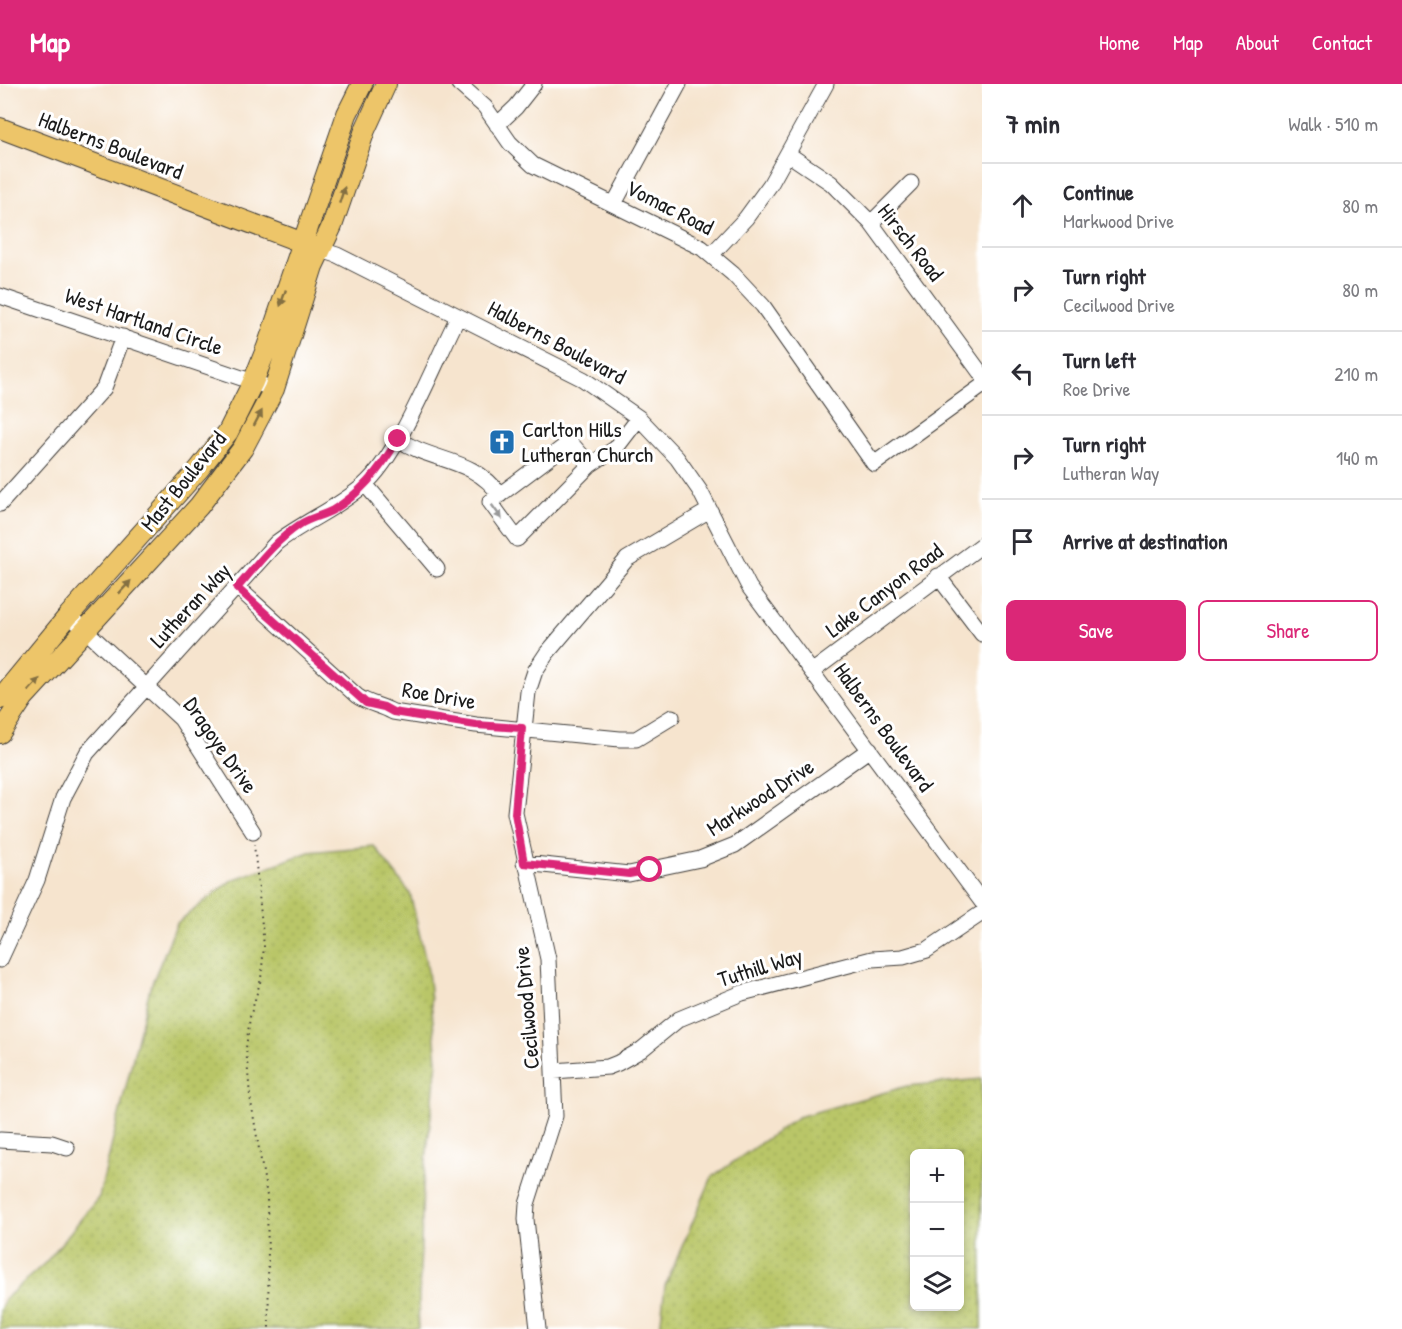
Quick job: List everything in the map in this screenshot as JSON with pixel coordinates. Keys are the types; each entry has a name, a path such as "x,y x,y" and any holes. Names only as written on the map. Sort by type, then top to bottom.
{"main road":[{"name":"Mast Boulevard","path":"0,699 69,615 199,469 228,432 253,382 347,114 362,84"},
{"name":"Mast Boulevard","path":"0,733 24,697 223,477 243,448 274,389 299,306 365,130 386,84"},
{"name":"Halberns Boulevard","path":"0,128 321,250"}],"street":[{"name":"Vomac Road","path":"459,84 480,102 515,149 533,165 712,254 763,306 874,464 982,386"},
{"path":"497,124 516,107 534,84"},
{"path":"614,204 679,84"},
{"path":"712,254 746,218 770,185 826,84"},
{"name":"Hirsch Road","path":"788,154 831,183 871,223 982,375"},
{"path":"871,223 911,183"},
{"name":"Halberns Boulevard","path":"321,250 340,256 583,379 639,418 664,443 689,474 749,587 982,903"},
{"name":"West Hartland Circle","path":"0,296 274,389"},
{"name":"Lutheran Way","path":"0,960 37,880 63,798 76,771 94,744 276,543 301,524 333,510 380,469 398,439 458,317"},
{"path":"0,504 104,388 123,337"},
{"path":"590,465 570,442 490,502 517,539 590,465 616,448 639,418"},
{"path":"398,439 408,446 477,471 489,479 500,495"},
{"path":"365,484 437,569"},
{"name":"Cecilwood Drive","path":"538,1329 526,1220 527,1203 555,1116 548,959 536,899 524,863 515,813 522,728 528,692 535,671 616,570 634,552 708,511"},
{"name":"Lake Canyon Road","path":"813,671 982,545"},
{"path":"939,576 982,634"},
{"name":"Roe Drive","path":"237,588 366,703 384,707 393,712 476,725 636,738 672,717"},
{"name":"Dragoye Drive","path":"69,615 181,719 253,832"},
{"name":"Markwood Drive","path":"524,863 629,874 700,860 735,845 870,749"},
{"name":"Tuthill Way","path":"554,1071 608,1067 618,1063 641,1050 680,1019 742,993 872,959 903,957 927,950 982,913"},
{"path":"0,1140 52,1143 68,1148"}],"path":[{"path":"253,832 264,946 261,979 250,1017 246,1048 250,1096 267,1196 269,1329"}],"green space":[{"path":"374,846 410,893 428,971 437,1061 423,1187 418,1329 0,1329 0,1310 5,1299 46,1262 99,1197 150,988 177,923 232,880 309,852"},
{"path":"981,1079 982,1329 660,1329 665,1286 712,1177 798,1117 907,1086"}],"place":[{"name":"Carlton Hills Lutheran Church","path":"502,442"}],"route":[{"path":"398,439 380,469 365,484 333,510 301,524 276,543 237,588 366,703 384,707 393,712 476,725 522,728 515,813 524,863 629,874 650,870"}]}
